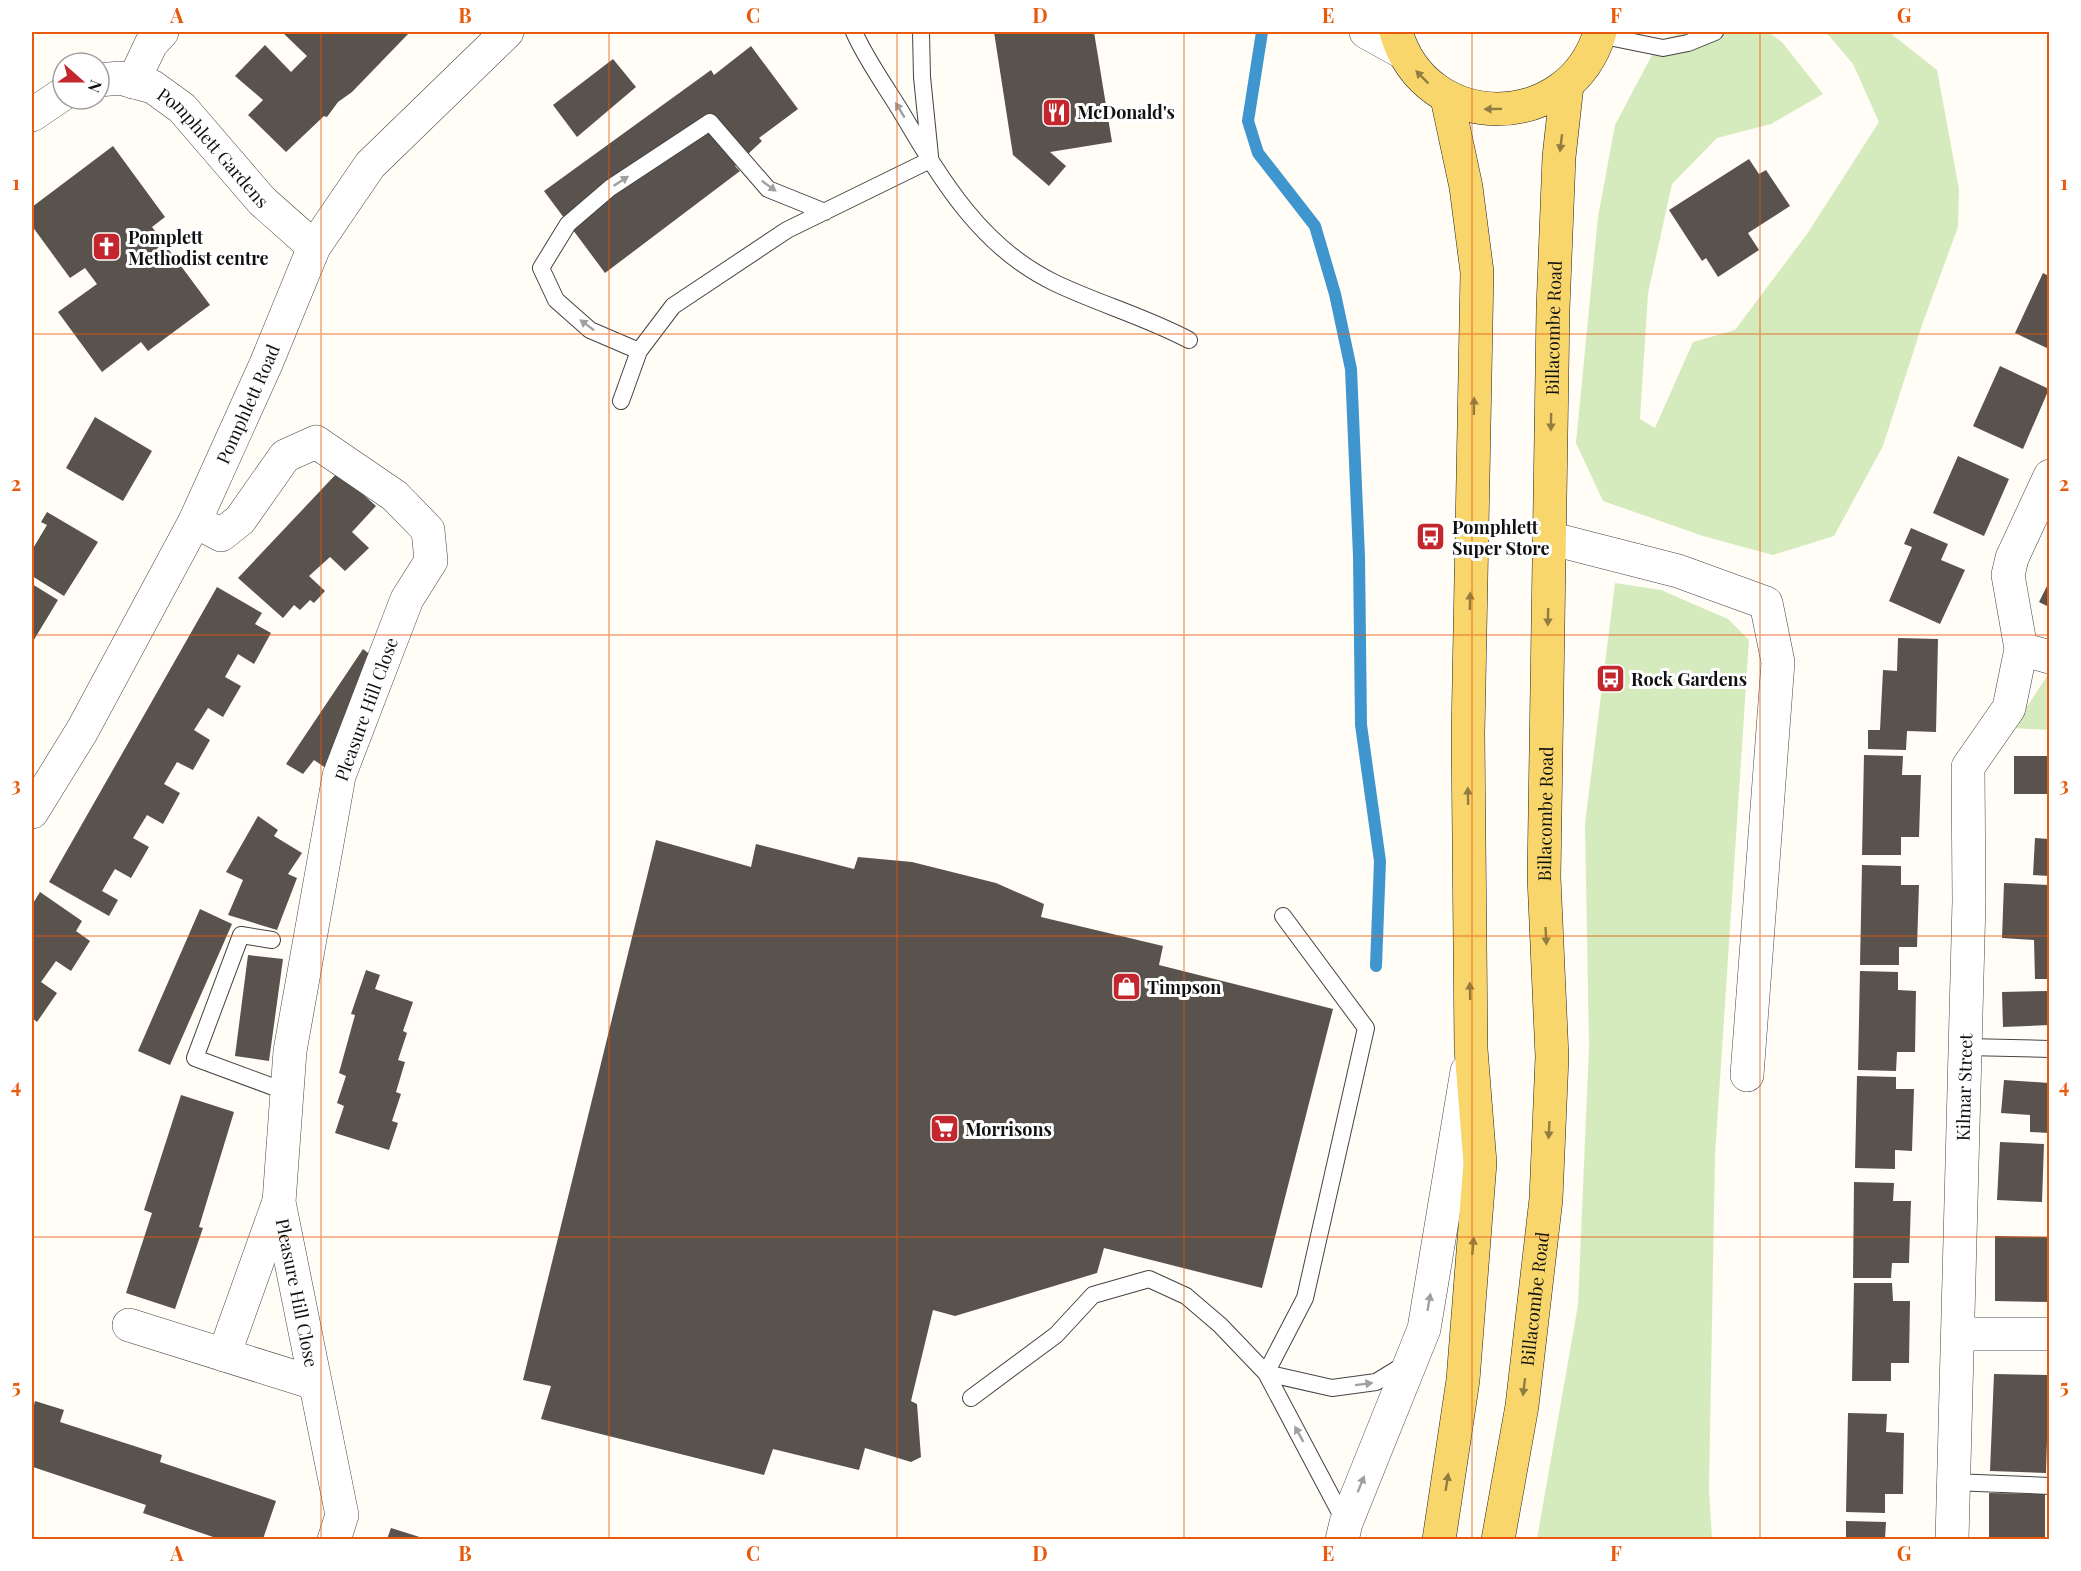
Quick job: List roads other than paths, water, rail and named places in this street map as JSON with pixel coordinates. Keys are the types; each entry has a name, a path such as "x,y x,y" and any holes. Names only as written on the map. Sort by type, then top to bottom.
{"main road":[{"path":"1399,42 1421,79 1447,98 1488,110 1530,106 1567,85 1593,53 1599,33"},
{"name":"Billacombe Road","path":"1498,1539 1522,1406 1546,1199 1552,1057 1544,877 1549,538 1555,238 1559,157 1567,85"},
{"path":"1439,1539 1463,1380 1480,1163 1471,1049 1468,734 1477,272 1466,188 1447,98"}],"street":[{"path":"133,82 152,44 162,32"},
{"name":"Pomphlett Road","path":"32,812 82,731 195,521 266,364 314,247 370,165 507,32"},
{"path":"1366,32 1399,42"},
{"name":"Pomphlett Gardens","path":"111,79 120,78 153,87 182,108 262,201 314,247"},
{"path":"32,115 51,102"},
{"name":"Pleasure Hill Close","path":"195,521 221,535 240,520 285,456 316,442 395,496 428,530 431,561 407,599 339,776 290,1051 279,1202 342,1515 334,1539"},
{"name":"Kilmar Street","path":"1952,1539 1966,1047 1969,901 1968,767 2009,708 2035,653 2008,574 2012,558 2049,476"},
{"path":"1549,538 1678,571 1766,603 1778,662 1747,1075"},
{"path":"1344,1531 1424,1329 1471,1049"},
{"name":"Pleasure Hill Close","path":"224,1355 279,1202"},
{"name":"Pleasure Hill Close","path":"129,1325 314,1383"},
{"path":"1958,1334 2049,1334"}],"lane":[{"path":"854,32 930,160 974,223 1013,258 1055,283 1135,315 1189,340"},
{"path":"921,32 922,77 930,160"},
{"path":"1599,33 1663,48 1688,43 1715,32"},
{"path":"639,351 590,330 556,300 541,268 568,224 610,188 710,122 768,189 825,212"},
{"path":"621,401 639,351 673,306 788,230 930,160"},
{"path":"1266,1373 1305,1298 1366,1028 1283,916"},
{"path":"272,940 241,935 195,1058 287,1092"},
{"path":"1966,1047 2049,1050"},
{"path":"971,1398 1056,1335 1093,1295 1149,1279 1186,1296 1220,1325 1266,1373 1344,1531"},
{"path":"1266,1373 1332,1388 1376,1382 1411,1361"},
{"path":"1952,1482 2049,1486"}],"waterway":[{"path":"1262,32 1248,121 1258,153 1315,226 1335,294 1351,369 1359,556 1361,725 1380,861 1376,966"}],"place":[{"name":"McDonald's","path":"1056,112"},
{"name":"Pomplett Methodist centre","path":"107,247"},
{"name":"Pomphlett Super Store","path":"1431,537"},
{"name":"Rock Gardens","path":"1610,679"},
{"name":"Timpson","path":"1126,987"},
{"name":"Morrisons","path":"944,1129"}]}
